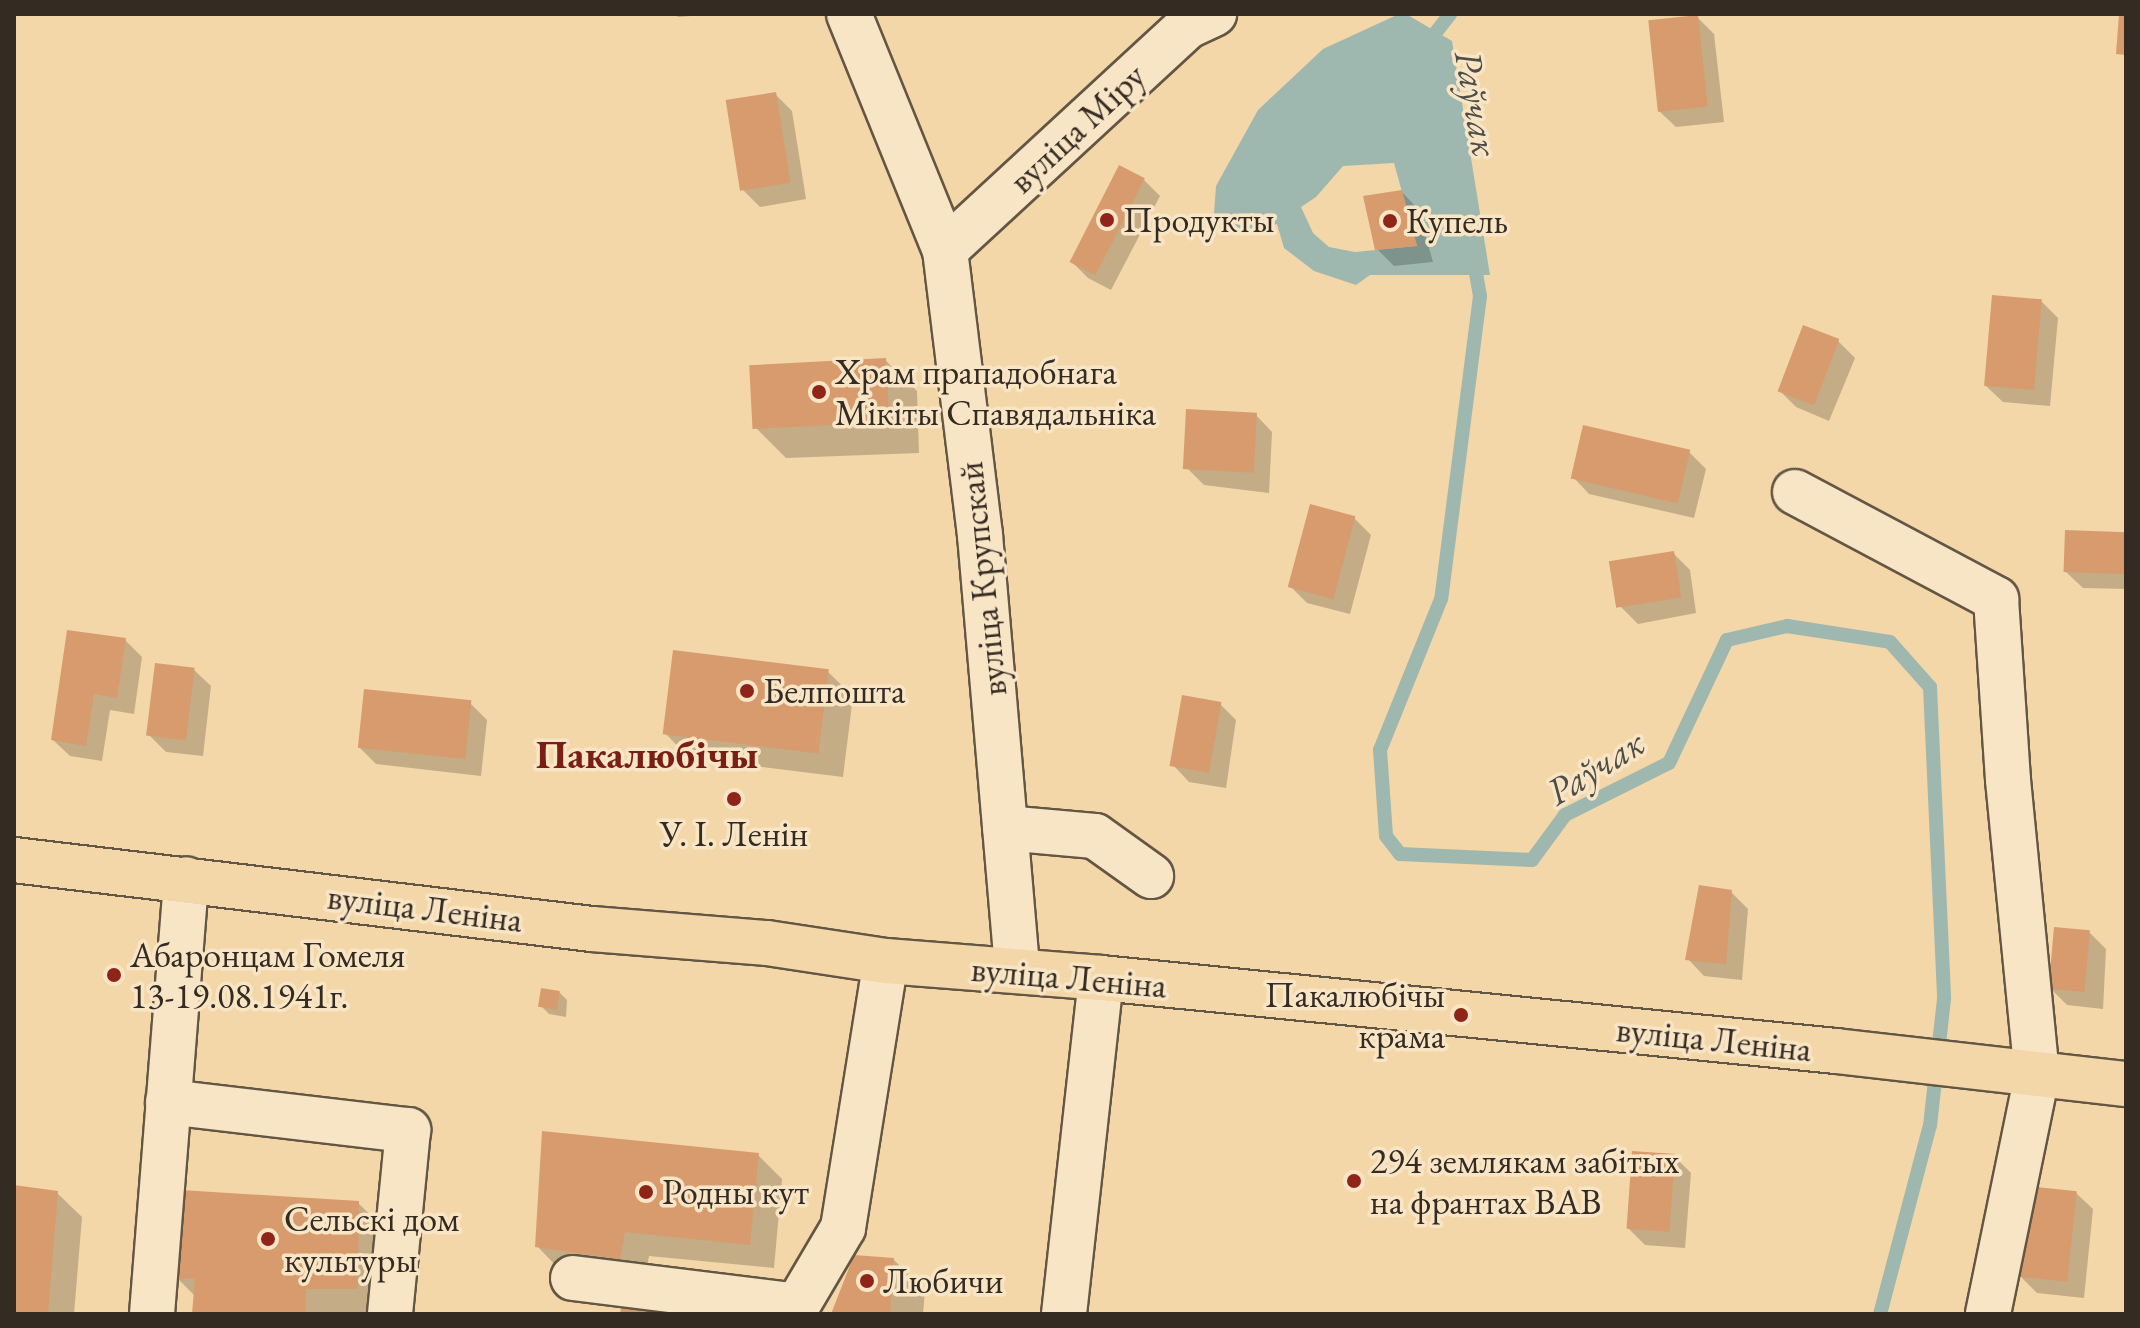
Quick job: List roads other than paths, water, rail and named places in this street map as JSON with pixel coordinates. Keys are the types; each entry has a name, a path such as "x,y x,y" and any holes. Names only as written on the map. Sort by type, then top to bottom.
{"main road":[{"name":"вуліца Леніна","path":"14,860 592,929 767,943 886,961 1101,978 1836,1051 2126,1084"}],"street":[{"name":"вуліца Крупскай","path":"849,14 945,250 980,535 1017,970"},
{"name":"вуліца Міру","path":"945,250 1188,26 1214,14"},
{"path":"1795,492 1996,599 2008,780 2037,1075 1988,1314"},
{"path":"1005,828 1095,836 1151,876"},
{"path":"152,1314 186,879"},
{"path":"573,1278 796,1310 843,1228 886,961"},
{"path":"1064,1314 1101,978"},
{"path":"168,1102 408,1130 390,1314"}],"water":[{"path":"1399,14 1406,14 1452,41 1490,275 1370,275 1356,285 1314,271 1284,248 1277,224 1249,233 1228,227 1214,213 1216,186 1258,110 1323,49","holes":["1394,163 1417,246 1355,252 1329,247 1313,233 1301,207 1316,197 1343,166"]}],"waterway":[{"name":"Раўчак","path":"1435,47 1433,36 1450,14"},
{"name":"Раўчак","path":"1473,256 1480,296 1441,599 1380,750 1386,836 1400,854 1532,860 1565,815 1669,763 1727,640 1787,626 1890,642 1930,687 1944,999 1930,1125 1880,1314"}],"place":[{"name":"Продукты","path":"1107,220"},
{"name":"Купель","path":"1390,221"},
{"name":"Храм прападобнага Мікіты Спавядальніка","path":"819,392"},
{"name":"Белпошта","path":"747,691"},
{"name":"У. І. Ленін","path":"734,799"},
{"name":"Абаронцам Гомеля 13-19.08.1941г.","path":"114,975"},
{"name":"Пакалюбічы крама","path":"1461,1015"},
{"name":"294 землякам забітых на франтах ВАВ","path":"1354,1181"},
{"name":"Родны кут","path":"646,1192"},
{"name":"Сельскі дом культуры","path":"268,1239"},
{"name":"Любичи","path":"867,1281"}],"district":[{"name":"Пакалюбічы","path":"647,754"}]}
